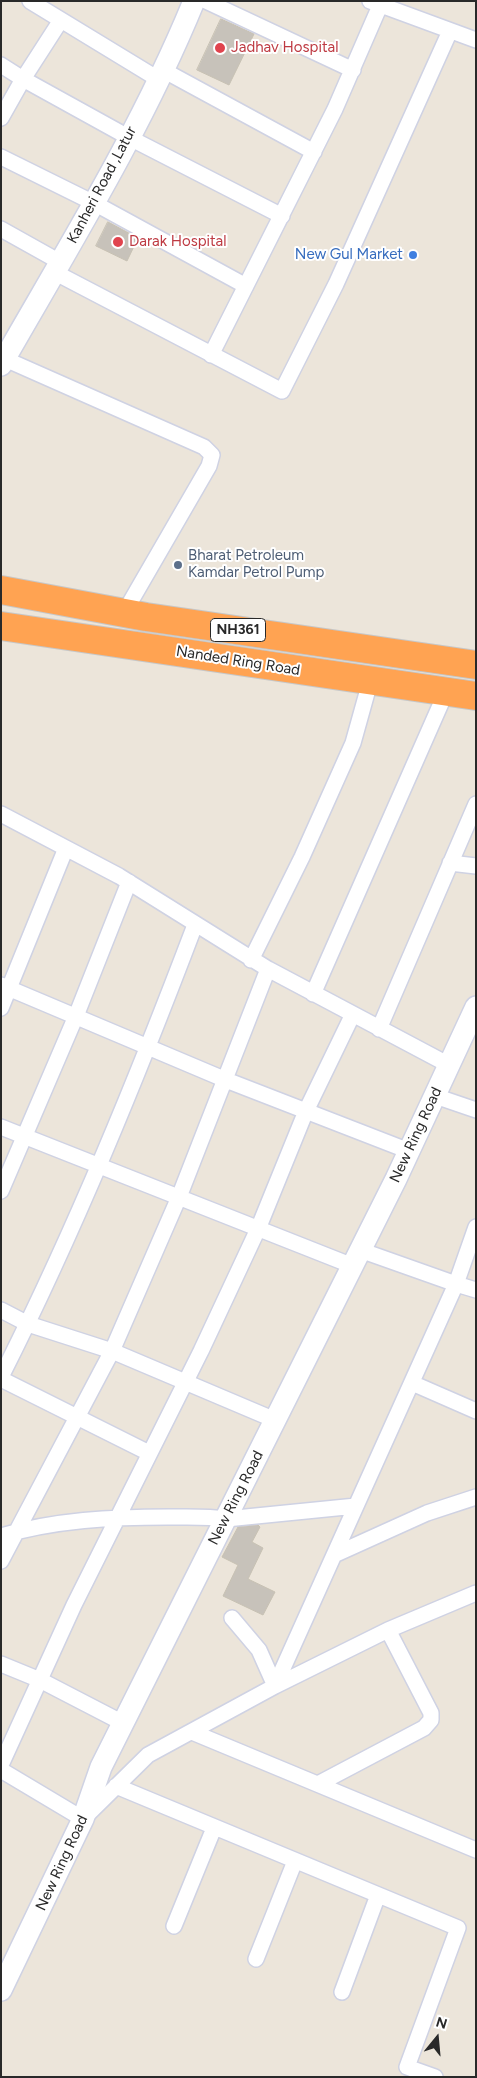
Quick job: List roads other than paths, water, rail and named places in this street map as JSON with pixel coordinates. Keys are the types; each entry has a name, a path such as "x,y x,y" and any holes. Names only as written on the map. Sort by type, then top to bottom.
{"highway":[{"name":"NH361","path":"1,590 124,613 476,665"},
{"name":"Nanded Ring Road","path":"1,626 370,682 476,696"}],"street":[{"path":"30,1 60,20 160,75 314,152"},
{"path":"211,355 314,152 353,70 377,2 476,40"},
{"path":"192,3 353,70"},
{"name":"Kanheri Road ,Latur","path":"4,357 94,203 160,75 192,3"},
{"path":"1,118 60,20"},
{"path":"1,229 57,267 211,355 282,391 336,284 450,31"},
{"path":"1,65 128,137 282,216"},
{"path":"1,157 94,203 246,286"},
{"path":"4,357 204,447 212,455 209,466 124,613"},
{"path":"251,960 302,857 353,743 370,682"},
{"path":"313,994 446,692"},
{"path":"379,1029 476,804"},
{"path":"1,814 129,882 251,960 352,1016 449,1065"},
{"path":"1,1008 5,987 66,848"},
{"path":"450,863 476,866"},
{"path":"1,1191 76,1016 129,882"},
{"path":"149,1454 1,1378 28,1324 100,1164 195,925"},
{"path":"1,1561 112,1351 179,1197 268,969"},
{"path":"5,987 226,1080 409,1151"},
{"name":"New Ring Road","path":"1,1990 83,1819 101,1767 409,1151 476,1007"},
{"path":"1,1765 116,1519 186,1382 258,1229 306,1111 352,1016"},
{"path":"435,1096 476,1110"},
{"path":"1,1127 100,1164 258,1229 356,1258 476,1290"},
{"path":"275,1686 456,1284 476,1227"},
{"path":"1,1310 28,1324 112,1351 275,1420"},
{"path":"412,1383 476,1411"},
{"path":"334,1555 426,1513 476,1497"},
{"path":"1,1536 74,1522 212,1516 226,1519 356,1506"},
{"path":"1,1770 83,1819 148,1755 275,1686 388,1630 474,1595"},
{"path":"232,1618 259,1650 275,1686"},
{"path":"318,1784 424,1728 432,1720 431,1713 388,1630"},
{"path":"1,1664 40,1680 123,1723"},
{"path":"192,1732 476,1850"},
{"path":"116,1786 458,1928 407,2067 435,2077"},
{"path":"174,1926 214,1828"},
{"path":"256,1959 295,1861"},
{"path":"342,1992 378,1895"}],"place":[{"name":"Jadhav Hospital","path":"220,48"},
{"name":"Darak Hospital","path":"118,242"},
{"name":"New Gul Market","path":"413,255"},
{"name":"Bharat Petroleum Kamdar Petrol Pump","path":"178,565"}]}
